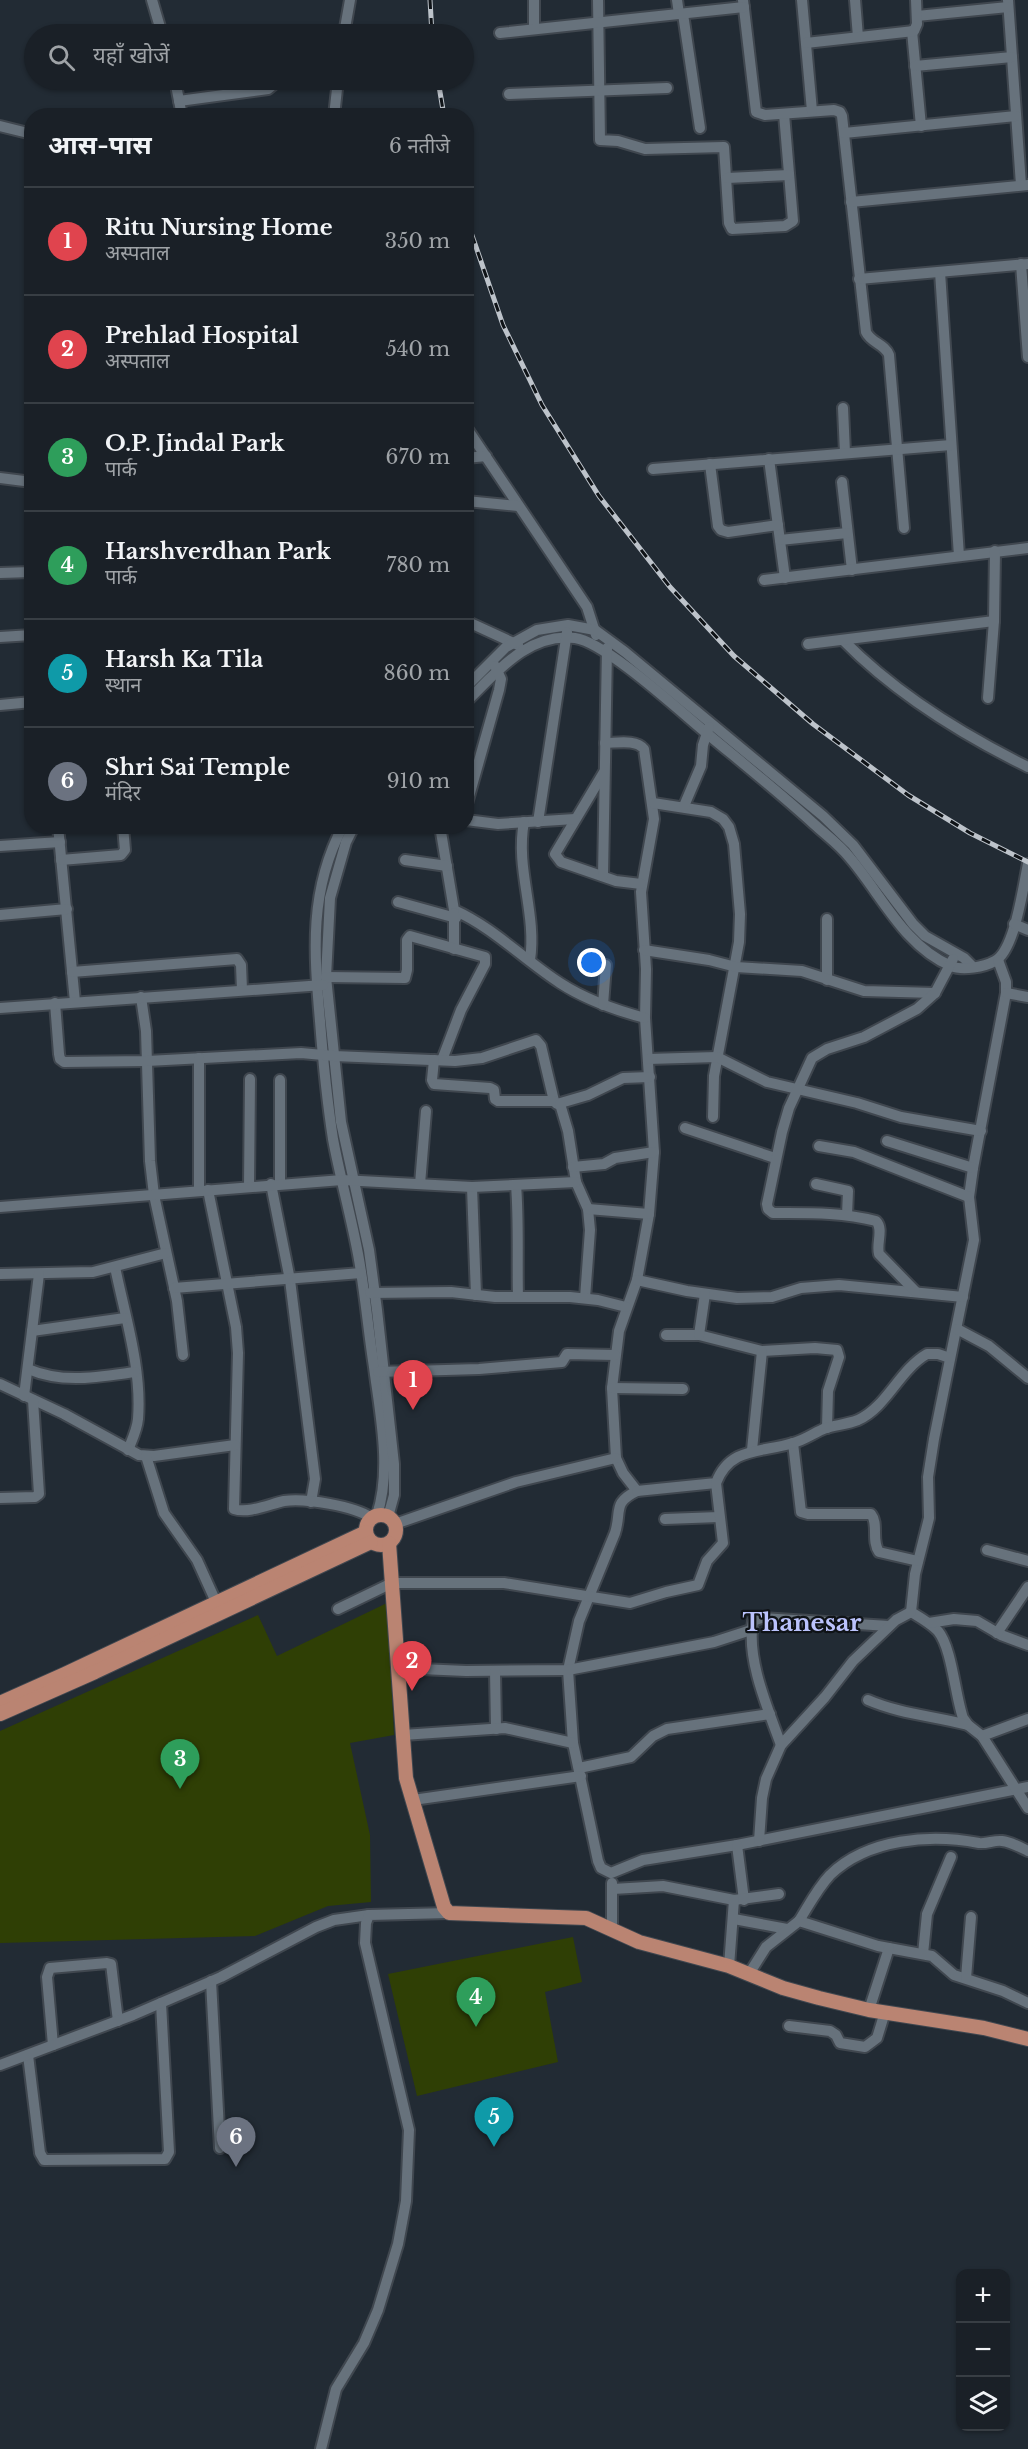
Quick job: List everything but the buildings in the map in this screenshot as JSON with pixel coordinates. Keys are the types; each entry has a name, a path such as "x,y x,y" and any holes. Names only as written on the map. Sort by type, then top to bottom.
{"main road":[{"path":"383,1518 396,1532 394,1539 379,1546 368,1537 367,1523 383,1518"},
{"path":"0,1703 216,1602 368,1537"},
{"path":"0,1714 95,1672 368,1537"},
{"path":"388,1543 406,1778 444,1908 449,1913 586,1918 639,1942 729,1966 791,1990 869,2010 984,2028 1028,2039"}],"street":[{"path":"152,0 159,24"},
{"path":"346,24 350,0"},
{"path":"534,0 534,29"},
{"path":"598,0 599,138 601,141 618,141 645,149 721,146 725,150 729,223 732,229 791,224 793,218 784,114"},
{"path":"677,0 700,128"},
{"path":"802,0 813,111"},
{"path":"855,0 858,37"},
{"path":"916,0 917,16 915,29 912,31 921,126"},
{"path":"851,202 1025,185 1016,116 1008,3 917,16"},
{"path":"500,33 681,14 716,5 743,4 756,112 765,115 834,110 840,112 866,332 890,355 904,528"},
{"path":"806,43 912,31"},
{"path":"915,66 1012,57"},
{"path":"508,93 667,88"},
{"path":"177,90 180,108"},
{"path":"179,101 261,90"},
{"path":"335,108 337,90"},
{"path":"844,133 1016,116"},
{"path":"0,126 24,132"},
{"path":"727,178 789,175"},
{"path":"859,279 1024,264 1028,357"},
{"path":"940,272 959,556"},
{"path":"843,408 845,453"},
{"path":"474,439 587,608 595,630 597,647"},
{"path":"653,469 951,445"},
{"path":"474,457 486,456"},
{"path":"769,459 785,578"},
{"path":"710,464 718,526 721,530 728,532 778,525"},
{"path":"0,478 24,481"},
{"path":"842,482 852,570"},
{"path":"474,502 518,506"},
{"path":"780,540 847,533"},
{"path":"764,580 1028,548"},
{"path":"988,698 994,621 995,551"},
{"path":"0,573 24,572"},
{"path":"808,644 994,621"},
{"path":"474,625 526,649"},
{"path":"538,822 567,639 567,626"},
{"path":"474,692 495,666 506,647 537,630 567,626 595,630 708,728 849,856 904,929 933,955 950,966 973,967 987,965 998,960 1006,947 1014,924 1028,864"},
{"path":"0,637 24,636"},
{"path":"474,681 495,666 538,643 576,638 597,647 627,667 823,816 853,845 913,924 925,936 973,967"},
{"path":"603,876 607,639"},
{"path":"843,640 886,680 918,704 994,750 1028,767"},
{"path":"474,779 499,690 501,679 495,666"},
{"path":"0,705 24,703"},
{"path":"684,806 701,766 708,728"},
{"path":"605,742 642,745 653,803 652,839 641,884 646,969 645,1018 654,1152 649,1214 638,1280 626,1307 615,1354 612,1388 616,1458 623,1473 637,1491"},
{"path":"604,772 555,854 561,862 616,881 641,884"},
{"path":"653,803 711,812 723,819 729,827 734,844 740,914 736,966 717,1057 712,1117"},
{"path":"474,821 498,824 575,819"},
{"path":"524,822 522,848 532,928 530,960"},
{"path":"59,834 75,1002"},
{"path":"62,860 121,855 124,850 123,834"},
{"path":"340,834 323,874 314,924 323,982 333,1139 361,1273 369,1293"},
{"path":"323,982 330,898 350,834"},
{"path":"441,834 455,914 454,949"},
{"path":"0,846 60,842"},
{"path":"405,860 447,866"},
{"path":"398,903 455,914 488,928 562,985 603,1005 645,1018"},
{"path":"0,915 67,909"},
{"path":"827,920 827,980"},
{"path":"1014,924 1028,930"},
{"path":"0,1008 323,982 405,978 407,940 410,936 481,956 486,960 438,1060 432,1080 434,1084 490,1088 494,1090 495,1099 498,1101 557,1102 588,1095 623,1078 650,1077"},
{"path":"644,950 736,966 795,970 864,991 935,993"},
{"path":"915,1291 879,1254 878,1222 847,1215 770,1212 767,1204 782,1132 812,1058 820,1052 864,1037 917,1009 935,993 955,954"},
{"path":"72,972 237,959 241,965 242,990"},
{"path":"911,1612 918,1561 929,1518 928,1477 974,1240 969,1197 1006,993 1006,982 998,960"},
{"path":"603,1005 606,965"},
{"path":"1006,993 1028,997"},
{"path":"141,997 147,1061 150,1161 154,1195 174,1288 183,1355"},
{"path":"55,1004 59,1054 60,1059 64,1062 147,1061 301,1053 467,1061 536,1040 541,1046 568,1131 576,1182 588,1209 590,1230 585,1298"},
{"path":"328,1056 369,1250 369,1293 379,1372 384,1464 383,1518"},
{"path":"648,1059 717,1057 767,1082 798,1088 901,1117 981,1131"},
{"path":"199,1058 203,1190 236,1327 238,1353 234,1509 242,1510 287,1501 311,1502 355,1509 383,1518 616,1458"},
{"path":"249,1186 250,1079"},
{"path":"280,1080 276,1184 315,1479 311,1502"},
{"path":"420,1184 426,1111"},
{"path":"685,1128 775,1158"},
{"path":"887,1141 973,1168"},
{"path":"819,1146 854,1152 969,1197"},
{"path":"573,1167 604,1164 615,1158 654,1152"},
{"path":"0,1207 342,1180 472,1187 576,1182"},
{"path":"816,1184 848,1191 847,1215"},
{"path":"516,1185 519,1228 518,1297"},
{"path":"472,1187 476,1295"},
{"path":"588,1209 649,1214"},
{"path":"0,1274 93,1272 166,1253"},
{"path":"115,1267 135,1372 138,1420 128,1450"},
{"path":"174,1288 361,1273"},
{"path":"0,1498 35,1497 39,1494 28,1398 28,1369 39,1274"},
{"path":"638,1280 737,1298 772,1297 801,1288 839,1285 915,1291 963,1298"},
{"path":"369,1293 451,1292 518,1297 585,1298 626,1307"},
{"path":"699,1335 705,1294"},
{"path":"32,1330 125,1318"},
{"path":"957,1329 989,1346 1028,1378"},
{"path":"666,1335 699,1335 762,1352 815,1348 837,1350 839,1357 826,1400 827,1428"},
{"path":"752,1450 762,1352"},
{"path":"338,1609 392,1583 504,1583 630,1604 666,1592 698,1585 707,1561 722,1545 716,1483 725,1466 752,1450 793,1443 827,1428 855,1421 872,1412 922,1357 932,1353 950,1358"},
{"path":"379,1372 479,1369 564,1361 567,1354 615,1354"},
{"path":"28,1369 47,1376 71,1379 135,1372"},
{"path":"0,1384 100,1432 128,1450 146,1456 235,1445"},
{"path":"612,1388 683,1389"},
{"path":"793,1443 801,1512 871,1514 874,1520 875,1545 879,1552 918,1561"},
{"path":"146,1456 164,1513 197,1560 216,1602"},
{"path":"716,1483 637,1491 624,1497 620,1502 619,1521 579,1621 568,1670 573,1743 601,1868 611,1873 643,1860 759,1841 1028,1787"},
{"path":"665,1519 720,1517"},
{"path":"987,1550 1028,1561"},
{"path":"998,1633 1028,1587"},
{"path":"911,1612 929,1623 939,1633 946,1646 960,1708 968,1725"},
{"path":"759,1841 765,1779 781,1745 825,1697 853,1661 896,1620 911,1612"},
{"path":"781,1745 757,1671 751,1630 753,1621 761,1618 889,1626"},
{"path":"929,1623 965,1619 977,1621 998,1633 1028,1645"},
{"path":"398,1668 495,1671 568,1670 714,1642 751,1630"},
{"path":"495,1671 496,1729"},
{"path":"868,1700 901,1713 931,1716 968,1725 982,1736 1028,1809"},
{"path":"413,1800 580,1772 631,1757 653,1736 667,1729 770,1714"},
{"path":"982,1736 1028,1719"},
{"path":"403,1735 515,1729 573,1743"},
{"path":"749,1974 766,1947 799,1921 817,1890 832,1874 847,1863 879,1847 900,1841 958,1839 986,1844 1001,1841 1028,1851"},
{"path":"729,1966 734,1919 739,1900 737,1845"},
{"path":"923,1954 927,1914 951,1857"},
{"path":"611,1873 614,1889 612,1929"},
{"path":"614,1889 663,1886 739,1900 778,1894"},
{"path":"0,2065 118,2021 211,1981 316,1926 334,1920 369,1915 449,1913"},
{"path":"321,2449 336,2389 364,2343 378,2310 398,2244 406,2201 409,2130 366,1949 364,1932 369,1915"},
{"path":"966,1978 971,1917"},
{"path":"734,1919 787,1929"},
{"path":"799,1921 889,1948 935,1958 950,1973 1028,2002"},
{"path":"869,2010 889,1948"},
{"path":"54,2045 47,1977 50,1968 111,1964 118,2021"},
{"path":"211,1981 220,2148"},
{"path":"28,2055 40,2153 44,2160 165,2159 169,2152 160,2003"},
{"path":"789,2026 830,2031 836,2034 840,2043 865,2047 877,2038 885,2012"}],"green space":[{"path":"387,1603 394,1735 350,1743 370,1835 371,1902 328,1906 255,1936 0,1943 0,1731 258,1615 277,1656"},
{"path":"573,1937 582,1982 545,1992 558,2062 417,2096 388,1974"}],"railway":[{"path":"430,0 431,24"},
{"path":"440,90 443,108"},
{"path":"474,241 503,325 542,405 599,496 670,587 734,656 813,724 908,795 970,833 1028,862"}],"place":[{"name":"Ritu Nursing Home","path":"413,1410"},
{"name":"Prehlad Hospital","path":"412,1691"},
{"name":"O.P. Jindal Park","path":"180,1789"},
{"name":"Harshverdhan Park","path":"476,2027"},
{"name":"Harsh Ka Tila","path":"494,2147"},
{"name":"Shri Sai Temple","path":"236,2167"}],"district":[{"name":"Thanesar","path":"802,1623"}]}
